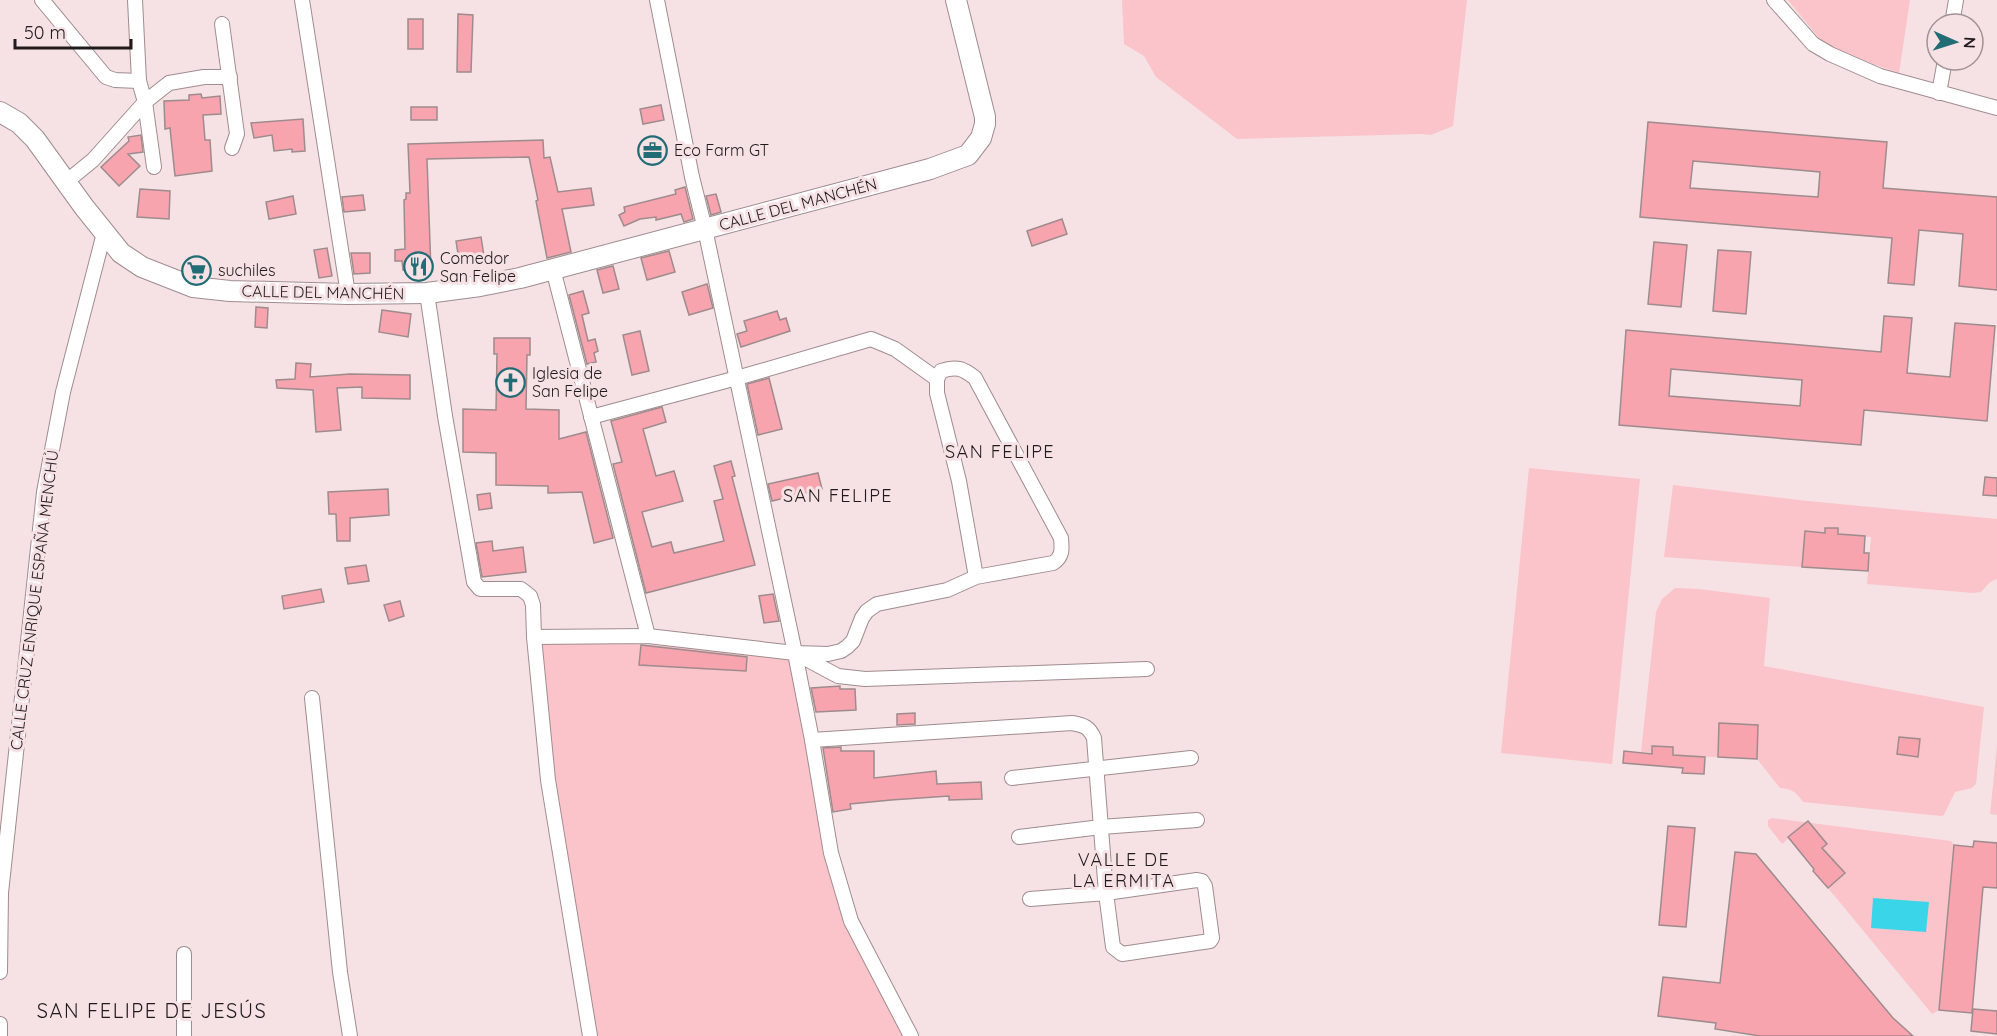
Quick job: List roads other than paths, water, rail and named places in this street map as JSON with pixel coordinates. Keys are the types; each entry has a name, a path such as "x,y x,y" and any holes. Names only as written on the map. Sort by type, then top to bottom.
{"street":[{"path":"42,0 106,77 115,80 140,81"},
{"path":"135,0 140,81 154,167"},
{"path":"302,0 348,294"},
{"path":"657,0 692,177 795,653 831,854 851,921 911,1036"},
{"name":"CALLE DEL MANCHÉN","path":"0,112 19,123 35,139 104,233 122,253 142,267 193,287 230,291 348,294 427,293 490,284 554,269 930,169 968,155 981,138 985,117 956,0"},
{"path":"1774,0 1813,44 1830,54 1880,76 1997,108"},
{"path":"222,24 237,134 232,148"},
{"path":"1939,93 1943,72"},
{"path":"66,182 93,160 145,102 169,84 204,77 230,77"},
{"name":"CALLE CRUZ ENRIQUE ESPAÑA MENCHÚ","path":"0,972 1,893 44,492 63,392 104,233"},
{"path":"554,269 648,636"},
{"path":"427,293 445,416 474,582 480,589 514,588 526,593 533,605 548,780 590,1036"},
{"path":"591,417 871,339 895,350 937,379"},
{"path":"534,637 648,636 795,653 828,654 841,651 853,641 867,611 877,604 947,590 976,577 1053,563 1058,559 1062,550 1060,538 975,378 965,370 954,367 941,371 937,379 937,393 959,482 976,577"},
{"path":"795,653 838,676 865,680 1147,669"},
{"path":"312,698 340,972 350,1036"},
{"path":"812,740 1083,724 1090,729 1094,738 1106,893 1113,947 1122,954 1212,938 1205,886 1202,881 1106,893 1030,898"},
{"path":"1012,778 1191,758"},
{"path":"1019,837 1197,820"},
{"path":"184,954 184,1036"},
{"path":"0,1024 0,1036"}],"water":[{"path":"1873,898 1929,902 1926,932 1871,928"}],"place":[{"name":"Eco Farm GT","path":"653,150"},
{"name":"Comedor San Felipe","path":"419,267"},
{"name":"suchiles","path":"197,270"},
{"name":"Iglesia de San Felipe","path":"511,382"}],"district":[{"name":"SAN FELIPE","path":"1000,451"},
{"name":"SAN FELIPE","path":"838,495"},
{"name":"VALLE DE LA ERMITA","path":"1124,869"},
{"name":"SAN FELIPE DE JESÚS","path":"152,1010"}]}
